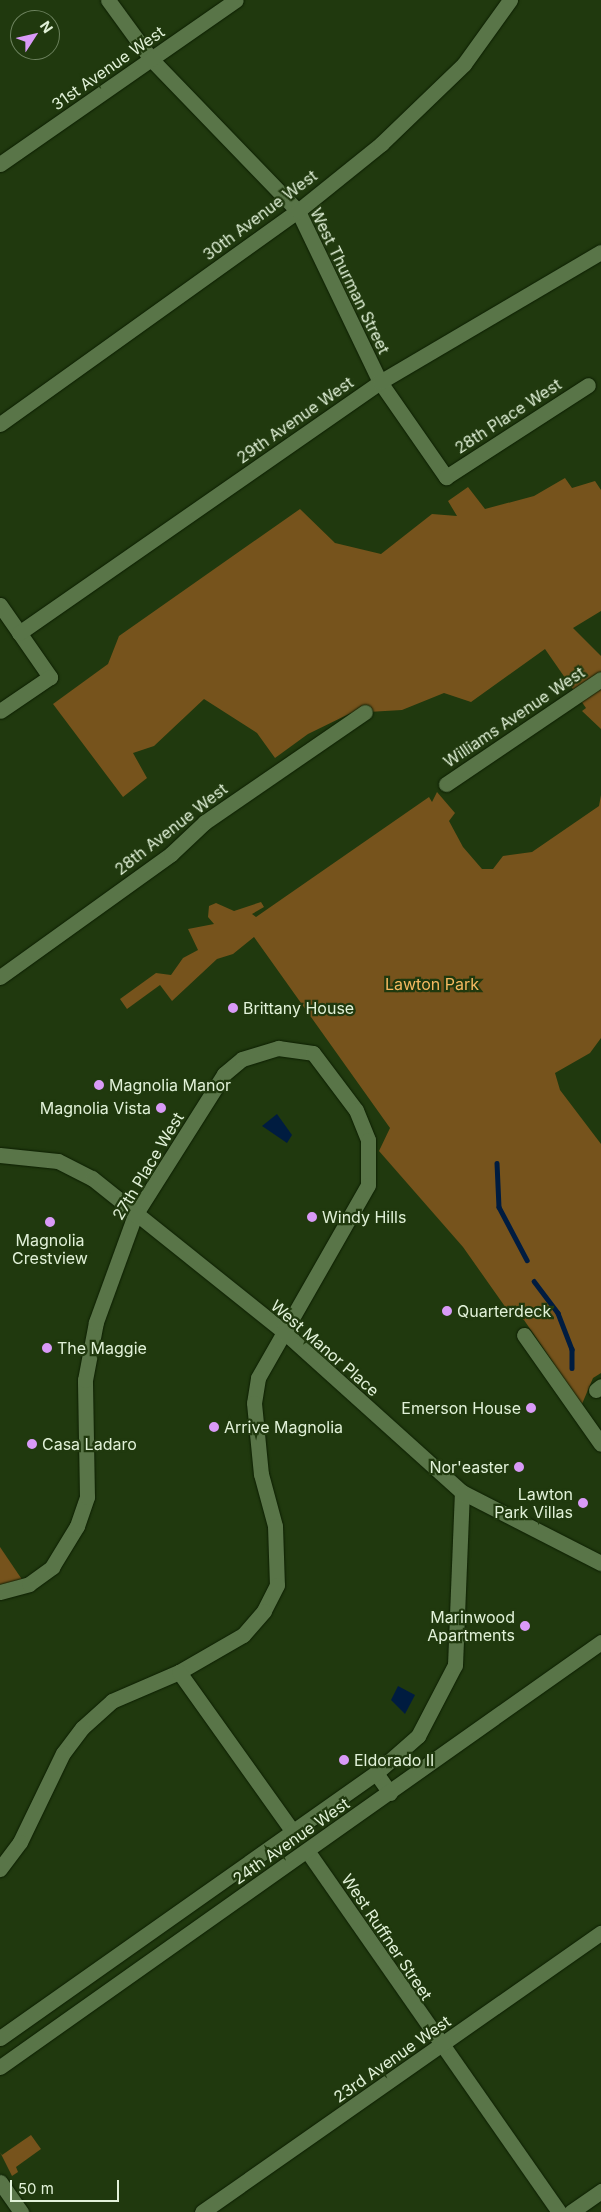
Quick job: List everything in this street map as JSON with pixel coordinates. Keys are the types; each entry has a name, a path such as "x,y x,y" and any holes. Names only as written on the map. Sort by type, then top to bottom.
{"street":[{"name":"West Thurman Street","path":"108,0 151,59 298,211 380,382 446,477"},
{"name":"31st Avenue West","path":"0,164 236,0"},
{"name":"30th Avenue West","path":"0,424 298,211 381,144 464,64 510,0"},
{"name":"29th Avenue West","path":"19,633 380,382 601,252"},
{"name":"28th Place West","path":"446,477 588,385"},
{"path":"0,605 50,677 0,711"},
{"name":"Williams Avenue West","path":"446,784 601,679"},
{"name":"28th Avenue West","path":"0,977 171,854 204,822 365,712"},
{"name":"27th Place West","path":"0,1592 30,1584 65,1549 87,1497 85,1380 96,1322 135,1215 224,1074 242,1059 278,1048 313,1053 356,1110 370,1160 368,1185 283,1331"},
{"name":"West Manor Place","path":"0,1155 62,1162 92,1178 135,1215 283,1331 462,1492 601,1563"},
{"path":"0,1869 20,1842 63,1753 82,1728 112,1701 179,1672 243,1635 264,1611 277,1585 275,1526 261,1474 254,1403 258,1378 283,1331"},
{"path":"524,1335 601,1444"},
{"name":"24th Avenue West","path":"0,2038 376,1773 418,1736 455,1665 462,1492"},
{"name":"24th Avenue West","path":"0,2067 308,1852 601,1642"},
{"path":"179,1672 293,1832"},
{"path":"376,1773 390,1793"},
{"name":"West Ruffner Street","path":"308,1852 559,2212"},
{"name":"23rd Avenue West","path":"202,2212 601,1933"},
{"path":"0,2182 21,2212"},
{"path":"571,2212 601,2191"}],"green space":[{"path":"565,478 572,488 595,481 601,490 601,611 573,628 601,656 601,729 582,711 586,708 545,649 471,702 444,693 402,710 351,713 308,734 275,758 257,733 204,699 154,746 133,753 147,778 123,797 53,704 108,664 119,636 300,509 335,543 381,554 432,514 457,516 448,501 468,487 485,509 534,496"},
{"name":"Lawton Park","path":"437,792 455,813 449,821 463,847 482,869 493,869 503,856 532,852 599,806 601,795 601,1038 590,1053 555,1073 560,1090 601,1144 601,1373 593,1378 582,1404 556,1375 554,1364 524,1320 506,1308 463,1247 379,1151 390,1128 254,937 233,954 217,959 172,1001 160,985 127,1009 120,999 156,973 171,975 183,958 198,950 188,929 214,924 208,917 209,906 216,903 234,911 261,902 264,907 252,914 256,917 429,797 432,802"},
{"path":"0,1547 23,1581 0,1590"},
{"path":"31,2135 41,2149 16,2167 18,2172 12,2176 0,2152 2,2155"}],"water":[{"path":"277,1114 292,1135 287,1143 262,1126"},
{"path":"398,1686 415,1695 405,1714 391,1700"}],"waterway":[{"path":"497,1163 499,1207 527,1260"},
{"path":"534,1281 558,1313 572,1349 572,1368"}],"place":[{"name":"Brittany House","path":"233,1008"},
{"name":"Magnolia Manor","path":"99,1085"},
{"name":"Magnolia Vista","path":"161,1108"},
{"name":"Windy Hills","path":"312,1217"},
{"name":"Magnolia Crestview","path":"50,1222"},
{"name":"Quarterdeck","path":"447,1311"},
{"name":"The Maggie","path":"47,1348"},
{"name":"Emerson House","path":"531,1408"},
{"name":"Arrive Magnolia","path":"214,1427"},
{"name":"Casa Ladaro","path":"32,1444"},
{"name":"Nor'easter","path":"519,1467"},
{"name":"Lawton Park Villas","path":"583,1503"},
{"name":"Marinwood Apartments","path":"525,1626"},
{"name":"Eldorado II","path":"344,1760"}]}
